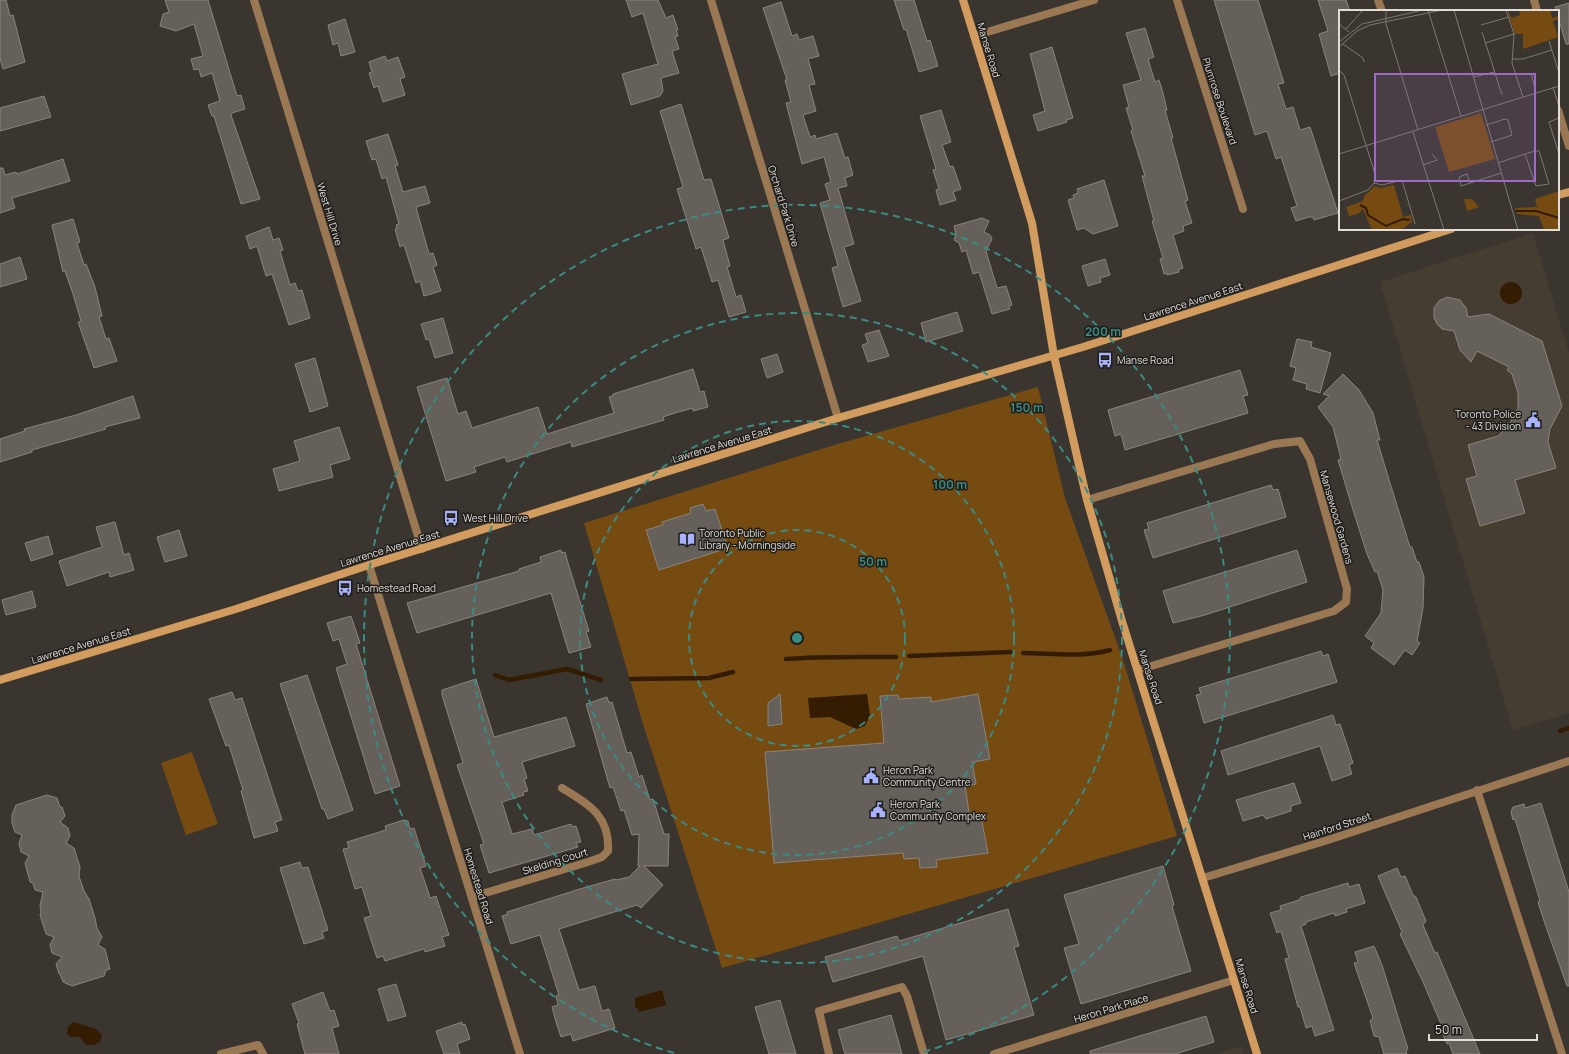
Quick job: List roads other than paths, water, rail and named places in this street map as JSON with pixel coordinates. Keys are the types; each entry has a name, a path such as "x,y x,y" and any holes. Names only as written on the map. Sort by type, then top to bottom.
{"main road":[{"name":"Manse Road","path":"963,0 1032,223 1054,356 1087,500 1122,621 1257,1054"},
{"path":"1559,195 1569,192"},
{"name":"Lawrence Avenue East","path":"0,680 236,609 369,565 838,418 1054,356 1448,230"}],"street":[{"name":"West Hill Drive","path":"254,0 422,549"},
{"name":"Orchard Park Drive","path":"711,0 838,418"},
{"path":"974,36 1094,0"},
{"name":"Plumrose Boulevard","path":"1177,0 1243,209"},
{"path":"1378,0 1382,10"},
{"path":"1534,0 1536,10"},
{"path":"1559,113 1569,146"},
{"name":"Mansewood Gardens","path":"1087,500 1274,444 1300,441 1310,459 1348,589 1346,602 1334,611 1138,670"},
{"name":"Homestead Road","path":"369,565 520,1054"},
{"name":"Hainford Street","path":"1203,878 1328,840 1569,761"},
{"name":"Skelding Court","path":"472,897 588,862 602,857 608,851 608,840 600,817 595,809 562,788"},
{"path":"1477,790 1562,1054"},
{"name":"Heron Park Place","path":"994,1054 1234,980"},
{"path":"829,1054 820,1011 902,987 907,996 924,1054"},
{"path":"221,1054 258,1044 263,1054"}],"waterway":[{"path":"1023,653 1088,654 1110,650"},
{"path":"909,656 1011,652"},
{"path":"786,659 827,657 896,657"},
{"path":"495,675 509,680 567,669 601,680"},
{"path":"631,679 709,678 733,672"},
{"path":"1560,731 1569,728"}],"place":[{"name":"Manse Road","path":"1105,360"},
{"name":"Toronto Police - 43 Division","path":"1533,420"},
{"name":"West Hill Drive","path":"451,518"},
{"name":"Toronto Public Library - Morningside","path":"687,539"},
{"name":"Homestead Road","path":"345,588"},
{"name":"Heron Park Community Centre","path":"871,776"},
{"name":"Heron Park Community Complex","path":"878,810"}]}
